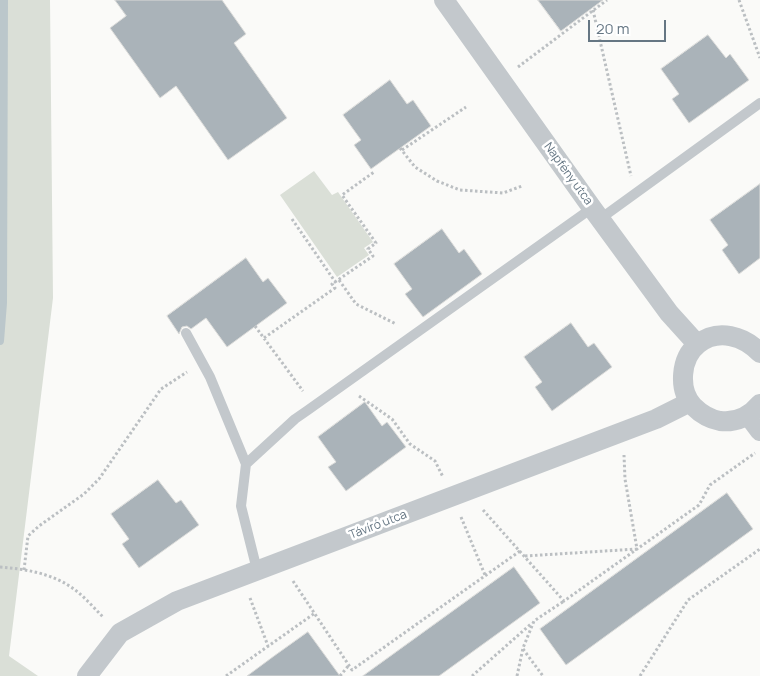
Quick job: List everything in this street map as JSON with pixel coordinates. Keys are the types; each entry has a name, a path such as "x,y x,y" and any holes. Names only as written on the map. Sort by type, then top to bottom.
{"street":[{"name":"Napfény utca","path":"444,0 596,214 669,312 697,344"},
{"path":"758,345 731,335 719,336 697,344 687,358 683,373 684,388 690,402 699,412 717,420 735,420 754,409 760,431"},
{"name":"Távíró utca","path":"87,676 120,632 177,601 656,419 690,402"}],"lane":[{"path":"246,464 295,420 314,406 596,214 635,194 760,103"},
{"path":"186,332 210,377 246,464 242,506 249,573"}],"path":[{"path":"500,80 607,0"},
{"path":"739,0 760,58"},
{"path":"593,10 635,194"},
{"path":"466,107 401,149 415,167 437,181 460,190 503,193 522,186"},
{"path":"264,338 335,288 332,284 373,256 368,249 376,243 342,195 374,172"},
{"path":"292,219 356,304 398,325"},
{"path":"255,326 314,406"},
{"path":"24,570 28,536 84,494 99,479 161,389 202,362"},
{"path":"355,389 360,397 392,419 410,444 435,461 459,494 520,550 564,601"},
{"path":"472,676 534,621 699,505 710,485 760,450"},
{"path":"625,479 638,549"},
{"path":"459,494 485,576"},
{"path":"524,556 638,549"},
{"path":"640,676 688,600 760,549"},
{"path":"281,562 352,670 520,550"},
{"path":"0,567 16,568 52,576 72,588 120,632"},
{"path":"249,573 268,646"},
{"path":"226,676 315,613"},
{"path":"517,676 523,648 534,621"},
{"path":"523,648 543,676"},
{"path":"340,676 349,665"}],"shaded area":[{"path":"0,0 50,0 53,298 9,656 38,676 0,676"},
{"path":"314,171 332,195 338,192 373,242 364,248 369,255 337,277 280,195"}],"building":[{"path":"115,0 222,0 246,34 234,43 287,118 228,160 176,86 160,98 110,28 126,16"},
{"path":"538,0 603,0 561,31"},
{"path":"708,35 726,58 730,54 749,80 689,123 672,99 679,94 661,69"},
{"path":"390,80 407,104 413,100 431,126 371,169 354,145 361,140 343,115"},
{"path":"760,184 760,258 739,274 722,250 728,245 710,220"},
{"path":"442,229 459,253 464,249 482,274 423,317 405,294 412,289 394,264"},
{"path":"246,258 263,282 268,278 287,303 227,347 206,318 191,329 187,326 182,327 179,334 167,316"},
{"path":"571,323 588,347 594,343 612,367 552,411 535,387 542,382 524,357"},
{"path":"365,402 382,426 387,422 406,447 346,491 328,467 336,462 318,437"},
{"path":"158,480 176,503 181,500 199,525 139,568 122,544 129,539 111,514"},
{"path":"727,493 753,529 566,665 540,629"},
{"path":"514,567 540,603 439,676 363,676"},
{"path":"308,632 340,676 247,676 274,656"}],"waterway":[{"path":"0,341 3,303 4,0"}]}
